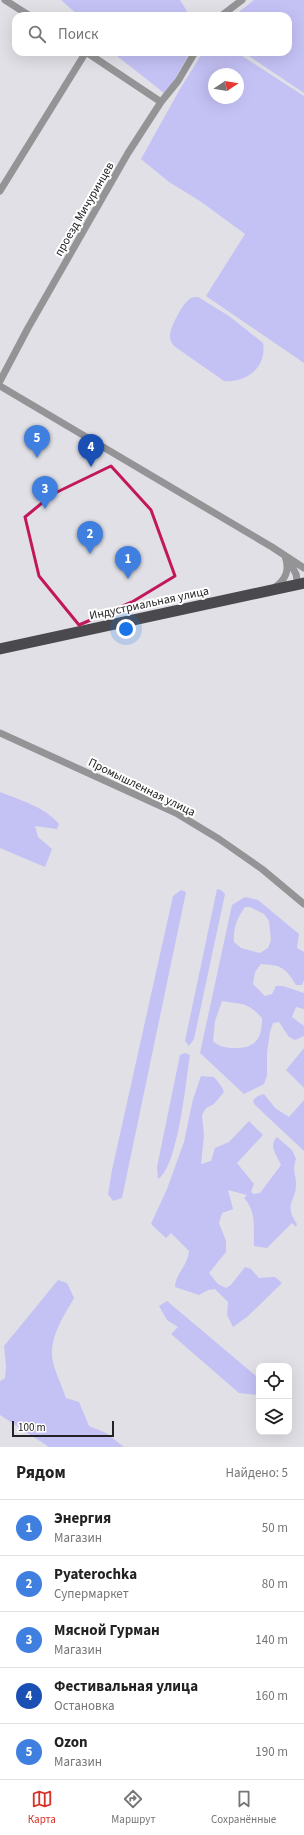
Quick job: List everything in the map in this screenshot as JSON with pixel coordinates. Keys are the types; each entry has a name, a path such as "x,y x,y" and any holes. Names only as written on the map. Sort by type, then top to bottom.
{"highway":[{"name":"Индустриальная улица","path":"0,649 301,584"}],"street":[{"path":"5,0 24,12"},
{"path":"226,12 242,0"},
{"path":"0,191 84,56"},
{"path":"92,56 161,102"},
{"name":"проезд Мичуринцев","path":"0,382 28,328 128,153 161,102 178,81 193,56"},
{"path":"0,386 304,568"},
{"path":"285,556 301,584"},
{"path":"268,591 284,579 288,563 285,556"},
{"name":"Промышленная улица","path":"0,733 176,813 219,839 262,869 304,904"}],"highlighted area":[{"path":"111,466 151,510 175,576 132,602 79,625 39,576 25,517 53,494"}],"shaded area":[{"path":"61,0 180,0 188,12 74,12"},
{"path":"254,0 304,0 304,93 249,56 292,56 292,12 239,12"},
{"path":"117,56 188,56 171,86 164,93"},
{"path":"201,56 242,56 304,96 304,363 206,296 245,234 200,201 169,182 141,159 180,89"},
{"path":"198,297 229,316 263,343 262,359 254,372 240,379 224,381 174,346 170,338 170,333 177,316 188,300"},
{"path":"0,792 24,801 47,813 59,824 57,829 35,826 38,837 52,849 45,867 0,848"},
{"path":"217,889 221,890 225,894 194,1039 189,1046 185,1041"},
{"path":"181,890 186,892 122,1198 113,1201 108,1194 112,1170 173,896"},
{"path":"245,897 258,900 299,934 297,948 304,952 304,980 302,985 296,985 289,974 278,966 261,964 255,972 253,984 265,996 272,994 276,986 283,986 304,993 304,1009 296,1007 292,1017 304,1026 304,1036 295,1040 289,1037 279,1022 273,1023 267,1053 267,1076 264,1084 244,1094 200,1053 232,905","holes":["245,907 250,907 264,914 269,921 271,940 268,948 260,953 241,948 234,942 236,923","222,1001 248,1006 262,1018 261,1032 253,1044 242,1048 228,1048 220,1046 213,1041 215,1021"]},
{"path":"304,1048 304,1088 286,1070"},
{"path":"185,1053 190,1055 176,1141 165,1171 158,1179 157,1167 180,1055"},
{"path":"201,1076 214,1077 224,1092 214,1104 206,1108 202,1115 204,1136 201,1164 211,1161 215,1148 229,1142 249,1121 263,1135 237,1163 254,1184 251,1192 254,1194 260,1193 281,1165 273,1147 274,1140 277,1137 292,1150 296,1159 294,1170 296,1185 291,1203 291,1212 297,1224 296,1227 292,1223 267,1248 254,1246 253,1215 244,1198 247,1195 228,1190 233,1209 222,1213 219,1223 226,1241 226,1252 209,1273 218,1284 226,1288 231,1285 245,1267 251,1269 259,1278 275,1277 282,1283 248,1316 233,1327 227,1315 228,1302 215,1289 208,1290 199,1295 175,1287 177,1277 186,1262 189,1251 171,1233 166,1238 151,1224 167,1189 184,1142 193,1099"},
{"path":"264,1094 275,1108 289,1117 304,1100 304,1151 254,1104 253,1100"},
{"path":"58,1280 67,1283 74,1298 62,1318 52,1348 54,1366 66,1398 79,1402 89,1426 106,1433 124,1447 49,1447 0,1415 0,1381 5,1378 6,1366 4,1346"},
{"path":"167,1301 256,1376 256,1395 239,1393 171,1334 178,1327 167,1320 159,1306"}],"place":[{"name":"Ozon","path":"37,458"},
{"name":"Фестивальная улица","path":"91,467"},
{"name":"Мясной Гурман","path":"45,509"},
{"name":"Pyaterochka","path":"90,554"},
{"name":"Энергия","path":"128,579"}]}
